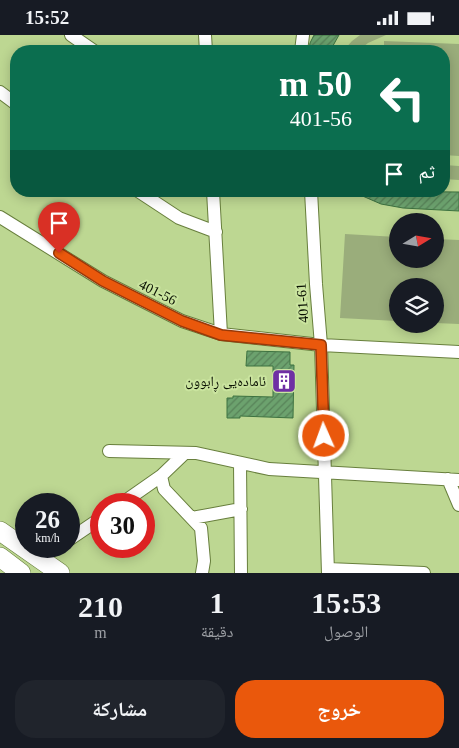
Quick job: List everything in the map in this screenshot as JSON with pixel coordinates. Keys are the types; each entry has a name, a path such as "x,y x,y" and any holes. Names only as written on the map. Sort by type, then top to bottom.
{"main road":[{"path":"0,531 60,573"},
{"path":"1,559 21,573"}],"street":[{"path":"71,35 85,45"},
{"path":"147,197 179,218 216,232"},
{"path":"214,197 221,335"},
{"name":"401-61","path":"311,197 321,345 328,571"},
{"name":"401-56","path":"0,217 103,281 182,321 221,335 321,345 459,352"},
{"path":"109,451 196,453 269,469 454,479 459,505"},
{"path":"137,493 161,476 185,453"},
{"path":"240,463 241,573"},
{"path":"161,476 164,489 201,528 204,561 202,573"},
{"path":"192,518 241,509"},
{"path":"328,571 424,573"}],"green space":[{"path":"360,35 386,35 366,45 348,45"},
{"path":"384,41 459,44 459,156 450,155 450,45 384,45"},
{"path":"450,165 459,166 459,180 450,179"},
{"path":"345,234 389,237 389,268 444,268 444,239 459,240 459,324 444,323 444,278 389,278 389,321 340,318"}],"building":[{"path":"314,35 339,35 333,45 310,45"},
{"path":"450,192 459,192 459,211 403,208 381,204 365,197 450,197"},
{"name":"ئامادەیی ڕابوون","path":"247,351 290,352 290,365 294,365 293,418 240,416 240,418 227,418 227,398 233,398 233,396 273,397 273,366 246,366"}],"place":[{"name":"ئامادەیی ڕابوون","path":"284,381"}],"route":[{"path":"59,253 103,281 182,321 221,335 321,345 324,436"}]}
